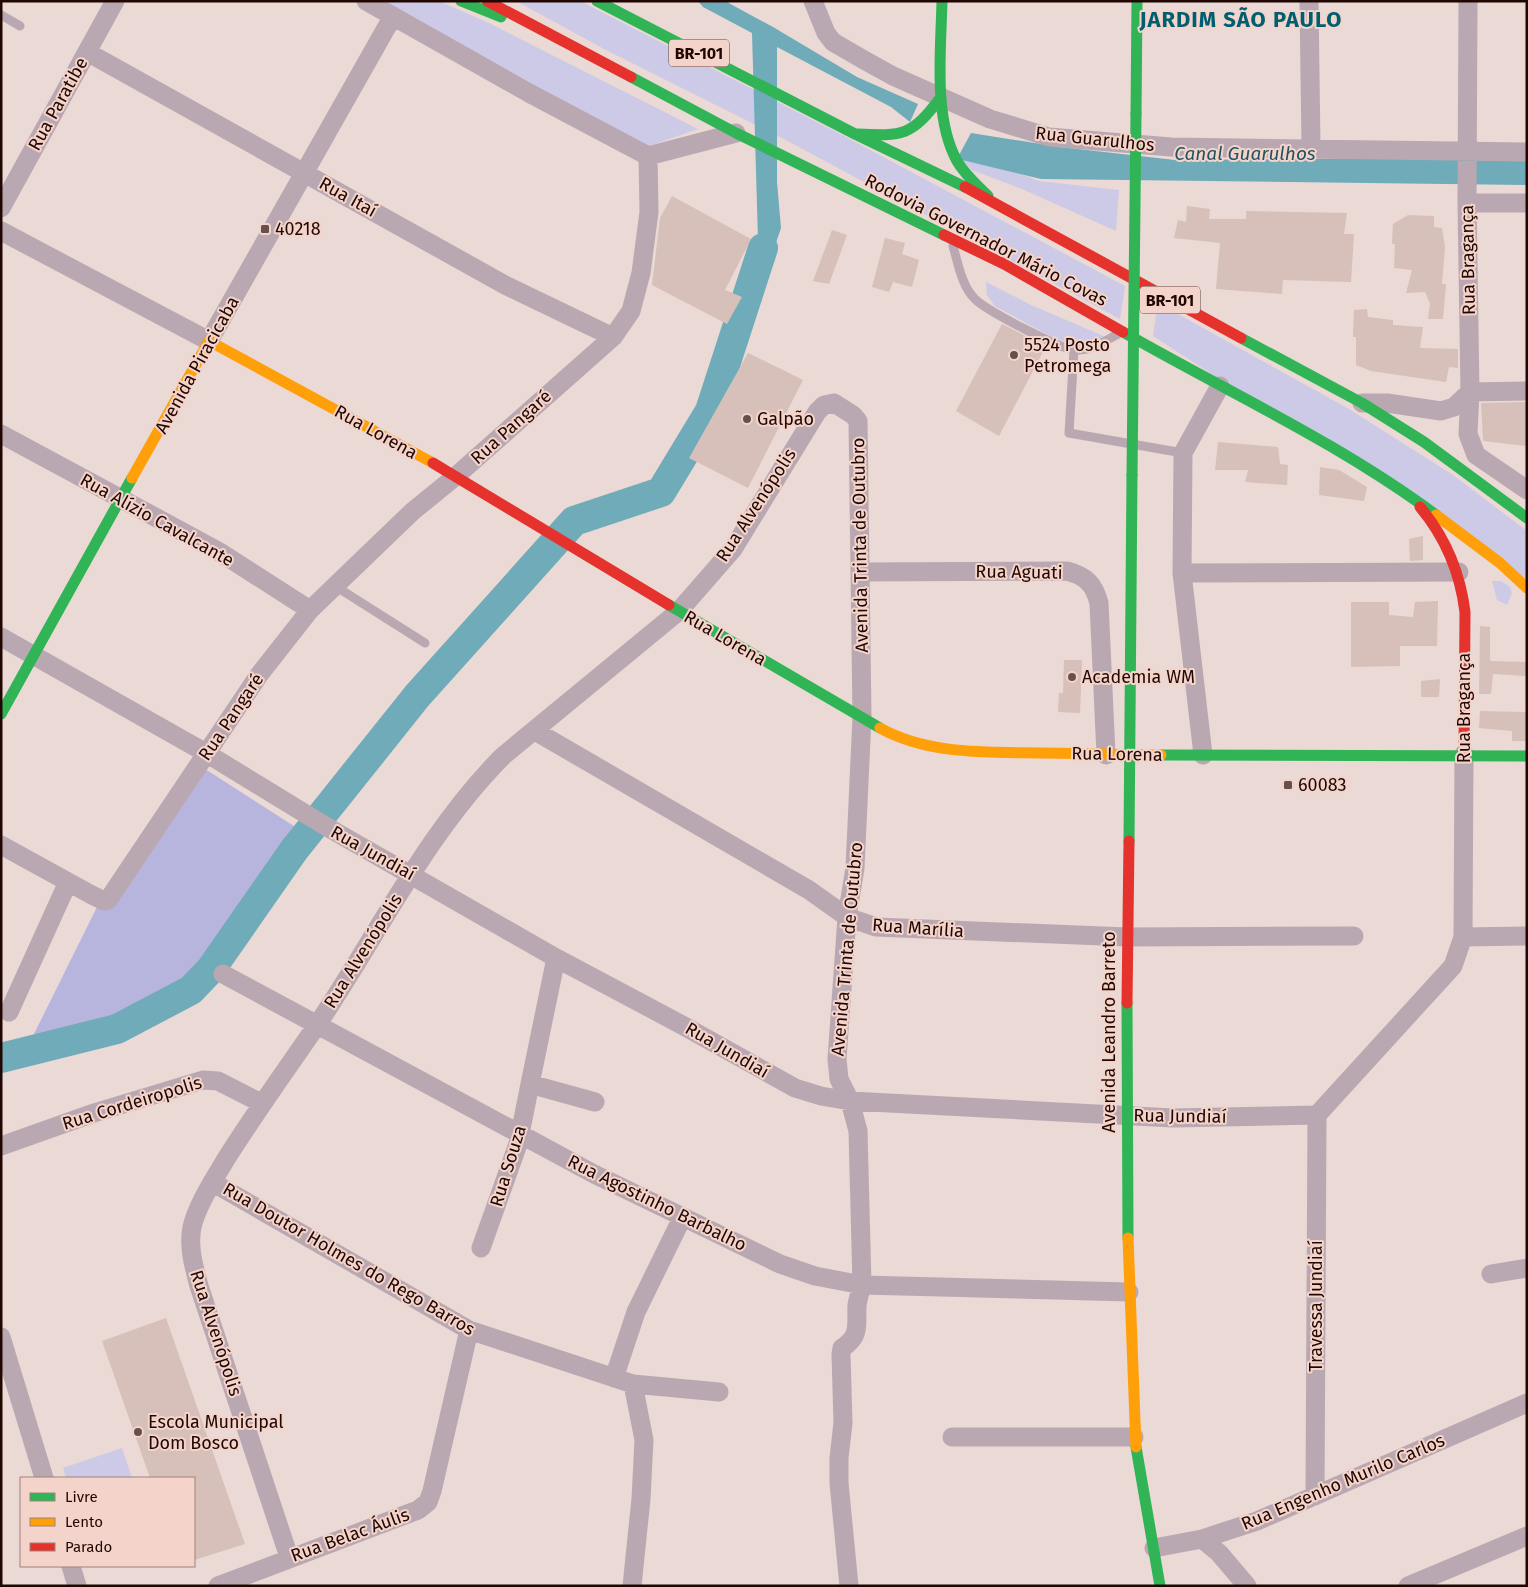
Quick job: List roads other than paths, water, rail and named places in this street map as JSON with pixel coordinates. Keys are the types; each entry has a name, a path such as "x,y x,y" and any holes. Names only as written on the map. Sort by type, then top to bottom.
{"main road":[{"path":"461,1 561,41"},
{"name":"Rodovia Governador Mário Covas","path":"486,1 736,133 1012,268 1330,446 1410,496 1500,563 1527,588"},
{"name":"Rodovia Governador Mário Covas","path":"597,1 630,14 856,134 996,204 1119,273 1362,403 1424,442 1527,518"},
{"path":"856,134 901,136 932,108 942,1"},
{"name":"Avenida Leandro Barreto","path":"1137,1 1126,1116 1134,1438 1160,1586"},
{"path":"932,108 945,115 954,155 965,173 996,204"},
{"name":"Rua Lorena","path":"209,341 456,476 679,611 894,735 916,744 949,749 1106,755 1464,754 1527,756"},
{"name":"Avenida Piracicaba","path":"1,714 122,501 209,341"},
{"name":"Rua Bragança","path":"1410,496 1430,517 1459,572 1465,612 1464,754"}],"street":[{"name":"Rua Paratibe","path":"1,208 115,1"},
{"path":"366,1 529,93 648,156 736,133"},
{"name":"Rua Guarulhos","path":"813,1 826,32 833,42 893,76 932,108 1049,137 1171,147 1311,147 1467,154 1527,152"},
{"path":"1309,1 1311,147"},
{"name":"Rua Bragança","path":"1468,1 1467,196 1470,392 1468,434 1476,455 1527,490"},
{"name":"Avenida Piracicaba","path":"209,341 394,16"},
{"name":"Rua Itaí","path":"87,52 505,285 613,337"},
{"name":"Rua Pangaré","path":"68,882 104,901 112,897 259,675 310,610 413,511 456,476 613,337 631,311 641,273 649,212 648,156"},
{"path":"1467,196 1527,203"},
{"name":"Rua Lorena","path":"1,231 209,341"},
{"path":"1203,755 1182,572 1184,453 1220,386"},
{"path":"1362,403 1387,403 1441,411 1454,407 1470,392 1527,391"},
{"name":"Avenida Trinta de Outubro","path":"834,403 853,415 858,421 861,572 862,717 855,868 847,917 837,1059 839,1078 850,1101 858,1131 862,1285 857,1306 857,1332 851,1343 842,1348 841,1354 843,1423 838,1458 849,1586"},
{"name":"Rua Alvenópolis","path":"290,1557 199,1286 191,1253 192,1226 212,1182 261,1103 317,1024 412,874 480,779 503,756 679,611 733,549 817,412 824,405 834,403"},
{"name":"Rua Alízio Cavalcante","path":"1,434 218,552 310,610"},
{"name":"Rua Aguati","path":"861,572 1067,571 1089,580 1096,589 1099,603 1106,755"},
{"path":"1182,572 1459,572"},
{"name":"Rua Jundiaí","path":"1,637 206,753 303,810 327,827 556,958 795,1088 821,1096 850,1101 1126,1116 1173,1118 1316,1115"},
{"name":"Rua Marília","path":"535,731 810,890 847,917 876,927 1127,937 1354,936"},
{"name":"Rua Bragança","path":"1463,936 1464,754"},
{"path":"1,845 68,882 9,1012"},
{"path":"1316,1115 1453,966 1463,936 1527,936"},
{"name":"Rua Souza","path":"481,1248 520,1133 556,958"},
{"name":"Rua Agostinho Barbalho","path":"223,974 682,1218 780,1264 815,1276 862,1285 1129,1292"},
{"name":"Rua Cordeiropolis","path":"1,1146 94,1113 203,1080 218,1081 261,1103"},
{"path":"530,1084 595,1102"},
{"name":"Travessa Jundiaí","path":"1315,1496 1316,1115"},
{"name":"Rua Doutor Holmes do Rego Barros","path":"212,1182 469,1330 633,1384 718,1392"},
{"path":"614,1378 636,1312 682,1218"},
{"path":"1491,1274 1527,1268"},
{"name":"Rua Belac Áulis","path":"218,1586 290,1557 418,1510 428,1502 469,1330"},
{"path":"1,1337 44,1477"},
{"path":"632,1586 641,1499 644,1440 633,1384"},
{"name":"Rua Engenho Murilo Carlos","path":"1154,1548 1202,1539 1257,1521 1527,1404"},
{"path":"952,1437 1134,1438"},
{"path":"1408,1586 1527,1536"},
{"path":"1202,1539 1219,1553 1247,1586"},
{"path":"71,1567 77,1586"}],"lane":[{"path":"1,15 20,26"},
{"path":"952,239 962,278 974,299 999,316 1074,350 1091,348 1123,331"},
{"path":"1074,350 1069,433 1184,453"},
{"path":"335,586 425,643"}],"waterway":[{"path":"1,1058 117,1029 191,990 211,969 294,850 417,696 574,521 661,492 710,411 763,248"}],"place":[{"name":"40218","path":"265,229"},
{"name":"5524 Posto Petromega","path":"1014,355"},
{"name":"Galpão","path":"747,419"},
{"name":"Academia WM","path":"1072,677"},
{"name":"60083","path":"1288,785"},
{"name":"Escola Municipal Dom Bosco","path":"138,1432"}],"district":[{"name":"JARDIM SÃO PAULO","path":"1241,19"}],"water label":[{"name":"Canal Guarulhos","path":"1245,153"}]}
